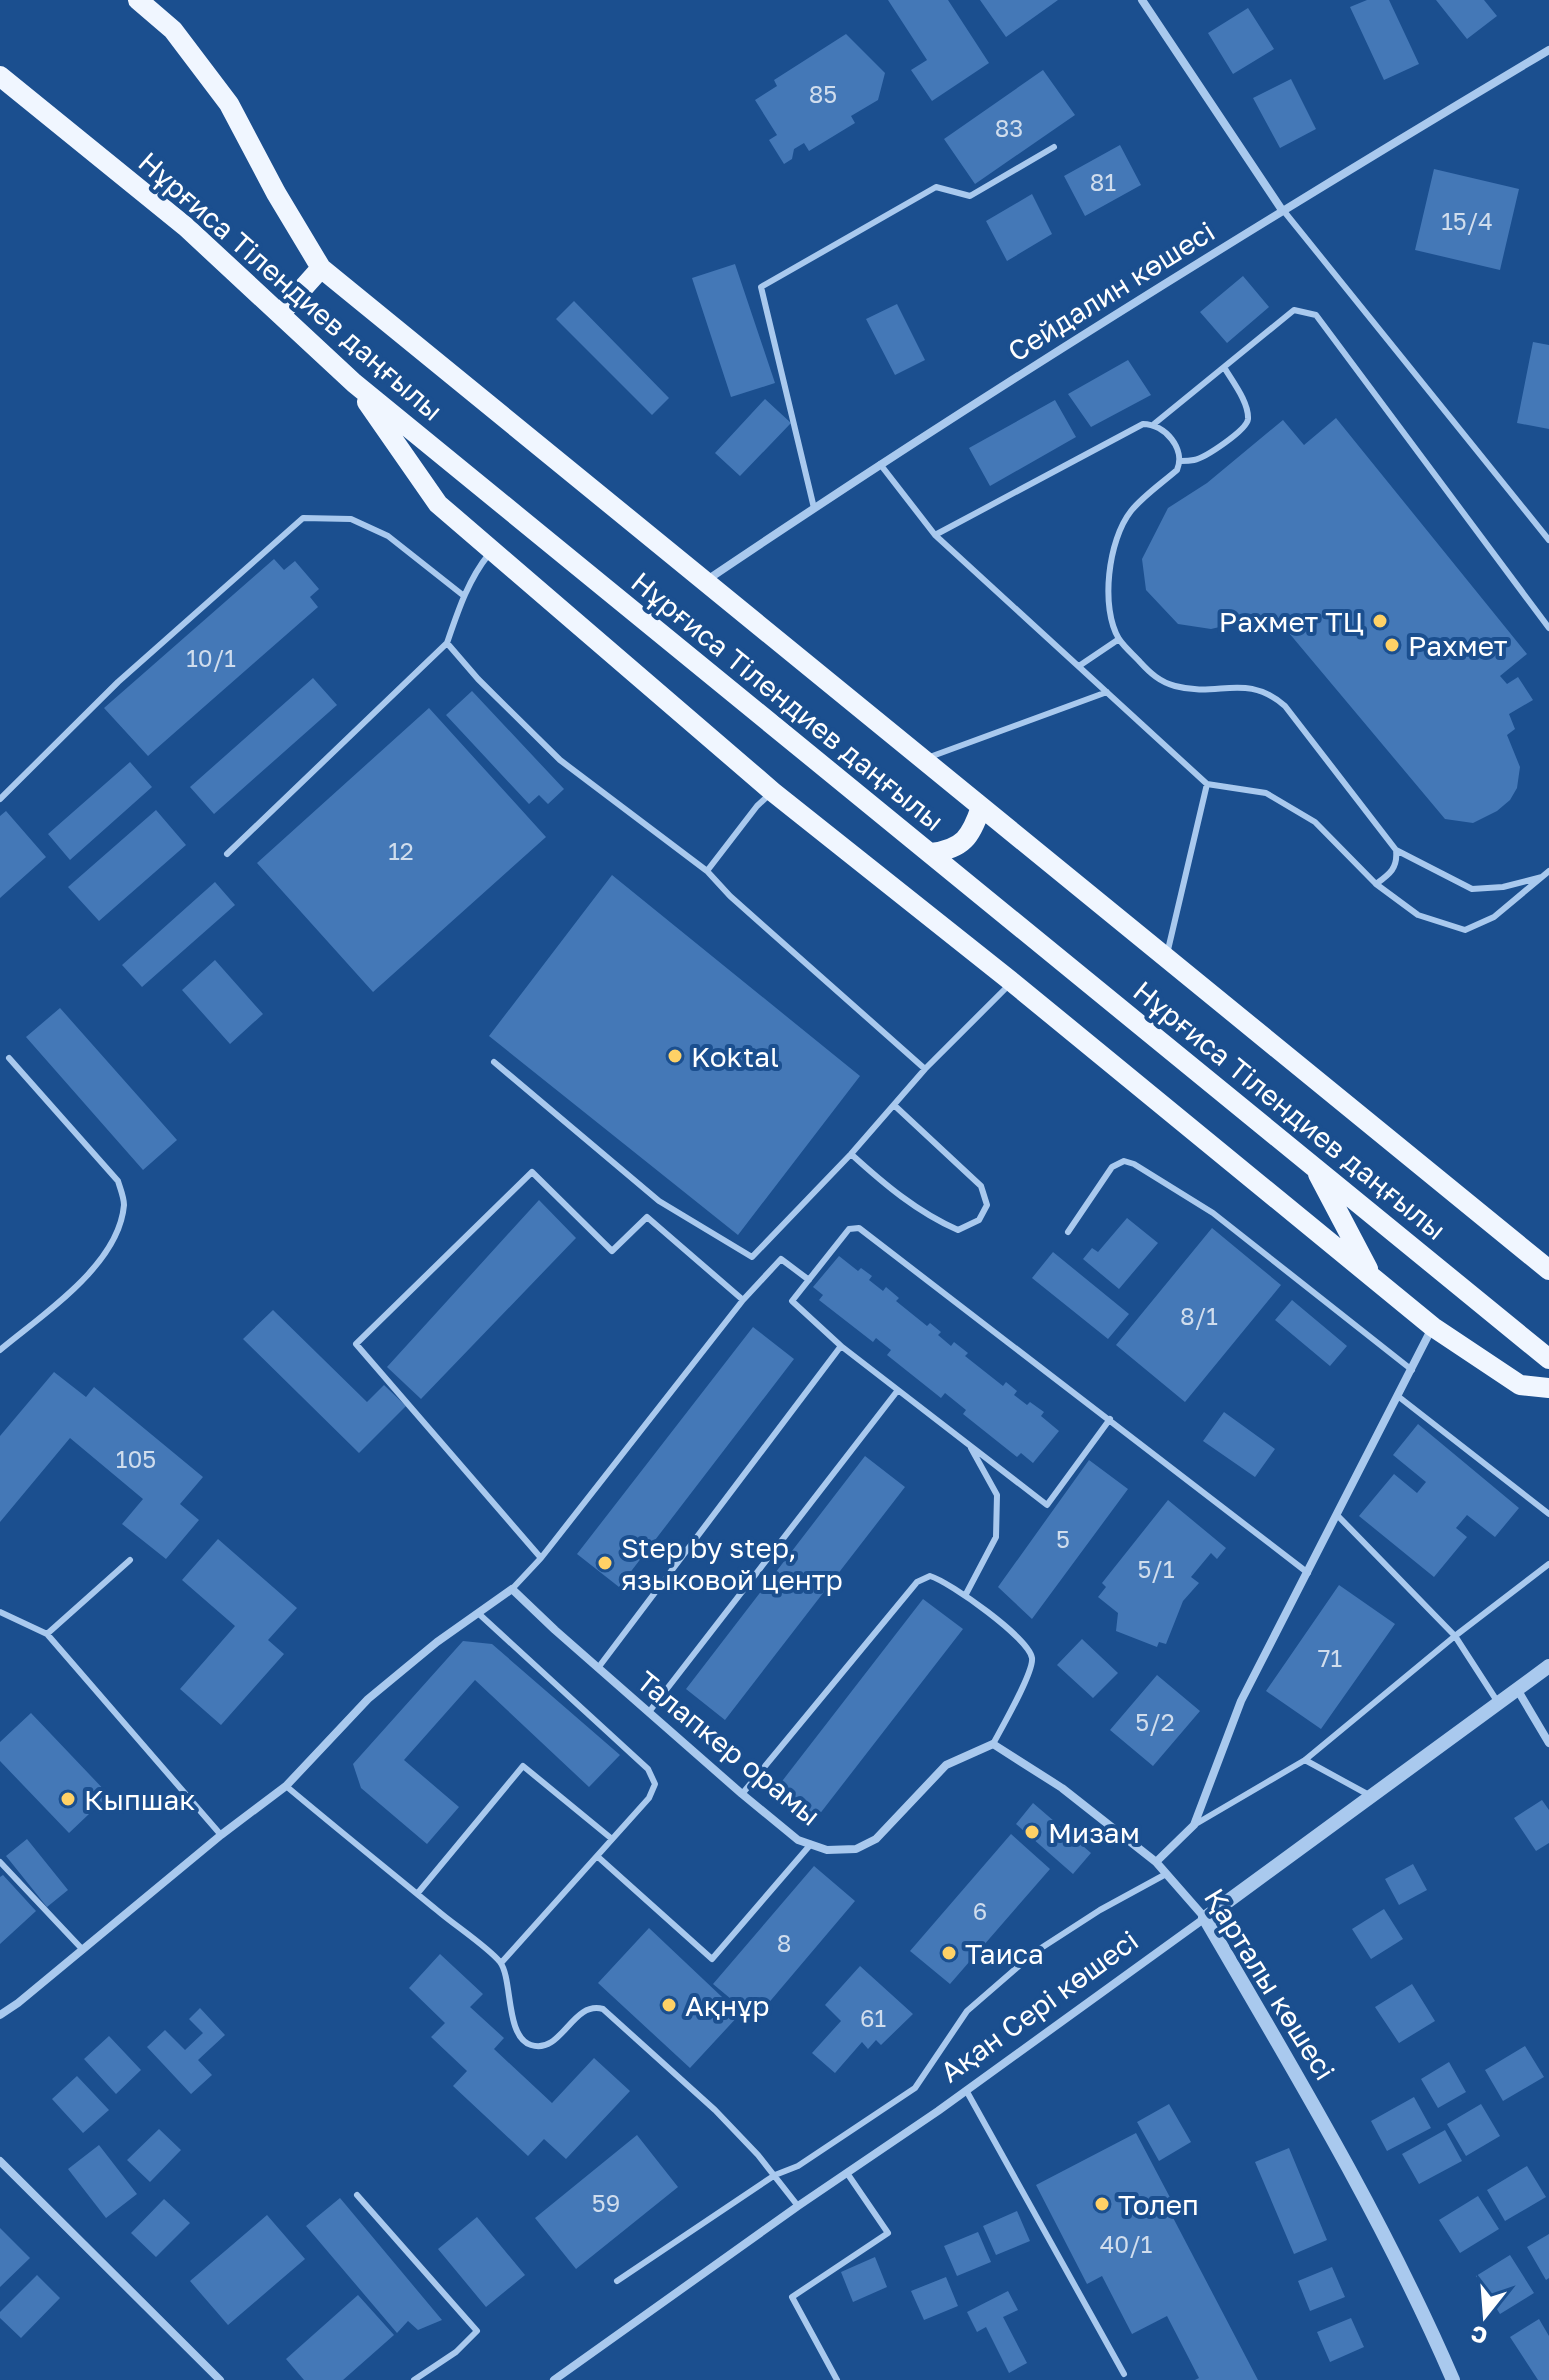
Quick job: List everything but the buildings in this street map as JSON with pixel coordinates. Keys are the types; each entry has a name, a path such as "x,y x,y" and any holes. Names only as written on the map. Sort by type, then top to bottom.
{"main road":[{"name":"Нұрғиса Тілендиев даңғылы","path":"138,0 173,30 229,104 276,193 321,268 1549,1270"},
{"name":"Нұрғиса Тілендиев даңғылы","path":"0,76 186,227 354,383 1549,1359"},
{"path":"280,314 321,268"},
{"path":"354,383 438,504 773,792 1012,982 1433,1327 1520,1385 1549,1388"},
{"path":"931,853 949,851 963,841 974,828 981,807"},
{"path":"1314,1167 1372,1277"}],"street":[{"path":"1142,0 1282,210"},
{"name":"Сейдалин көшесі","path":"704,582 880,463 1282,210 1549,50"},
{"path":"993,1744 1062,1788 1156,1862 1194,1825 1241,1701 1433,1327"},
{"path":"0,2015 286,1786 368,1699 437,1642 512,1589"},
{"name":"Талапкер орамы","path":"512,1589 742,1794 798,1840 827,1850 856,1849 876,1839 946,1765 993,1744"},
{"name":"Ақан Сері көшесі","path":"554,2380 966,2090 1549,1666"},
{"path":"1517,1689 1549,1743"},
{"name":"Қарталы көшесі","path":"1156,1862 1205,1918 1319,2113 1432,2331 1453,2380"},
{"path":"0,2161 220,2380"}],"lane":[{"path":"814,508 761,287 936,187 970,196 1054,147"},
{"path":"1282,210 1549,540"},
{"path":"1154,424 1294,310 1316,315 1549,628"},
{"path":"1181,461 1195,460 1210,453 1246,426 1246,409 1224,367"},
{"path":"935,535 1143,424 1154,424 1163,429 1180,452 1181,461 1177,470 1130,512 1113,552 1106,601 1119,639 1152,675 1172,685 1195,689 1249,687 1269,692 1285,706 1396,850 1472,889 1503,887 1547,874"},
{"path":"880,463 935,535 1207,784 1266,793 1315,822 1376,884 1418,915 1465,930 1494,917 1547,874"},
{"path":"0,799 118,682 303,518 351,519 388,536 464,596"},
{"path":"1541,531 1549,524"},
{"path":"227,854 447,643 477,569 492,550"},
{"path":"1079,666 1119,639"},
{"path":"447,643 478,679 560,760 707,871 730,896 925,1069"},
{"path":"923,759 1107,692"},
{"path":"1166,958 1207,784"},
{"path":"707,871 757,806 773,792"},
{"path":"1376,884 1392,872 1398,862 1396,850"},
{"path":"494,1062 659,1201 752,1257 851,1154 925,1069 1012,982"},
{"path":"0,1350 83,1280 117,1234 124,1202 118,1181 9,1058"},
{"path":"851,1154 882,1182 931,1218 958,1230 979,1220 987,1205 981,1186 894,1105"},
{"path":"1068,1232 1112,1167 1124,1161 1134,1164 1213,1213 1412,1370"},
{"path":"541,1558 356,1344 532,1172 612,1251 647,1217 743,1300"},
{"path":"1110,1419 1047,1505 841,1346 792,1301 849,1229 859,1228 1110,1419 1308,1573"},
{"path":"512,1589 541,1558 743,1300 781,1259 809,1280"},
{"path":"598,1668 841,1346"},
{"path":"649,1712 898,1390"},
{"path":"1399,1397 1549,1514"},
{"path":"966,1594 996,1537 997,1495 968,1444"},
{"path":"1338,1516 1455,1636 1499,1704"},
{"path":"47,1634 130,1560"},
{"path":"1194,1825 1305,1760 1455,1636 1547,1569"},
{"path":"742,1794 917,1582 930,1576 966,1594 1026,1646 1032,1659 993,1744"},
{"path":"0,1612 47,1634 221,1835"},
{"path":"478,1613 648,1769 655,1784 649,1798 501,1963"},
{"path":"1305,1760 1372,1797"},
{"path":"417,1894 523,1766 612,1839"},
{"path":"286,1786 501,1963 515,2023 524,2041 542,2046 552,2042 586,2009 603,2009 715,2110 775,2175 798,2206"},
{"path":"597,1856 712,1959 811,1844"},
{"path":"0,1862 83,1950"},
{"path":"617,2281 775,2175 798,2166 915,2088 967,2011 1035,1952 1100,1910 1166,1874"},
{"path":"966,2090 1124,2374"},
{"path":"837,2380 792,2297 888,2233 847,2173"},
{"path":"357,2195 477,2331 456,2352 414,2380"}],"place":[{"name":"Рахмет ТЦ","path":"1380,621"},
{"name":"Рахмет","path":"1392,645"},
{"name":"Koktal","path":"675,1056"},
{"name":"Step by step, языковой центр","path":"605,1563"},
{"name":"Кыпшак","path":"68,1799"},
{"name":"Мизам","path":"1032,1832"},
{"name":"Таиса","path":"949,1953"},
{"name":"Ақнұр","path":"669,2005"},
{"name":"Толеп","path":"1102,2204"}]}
